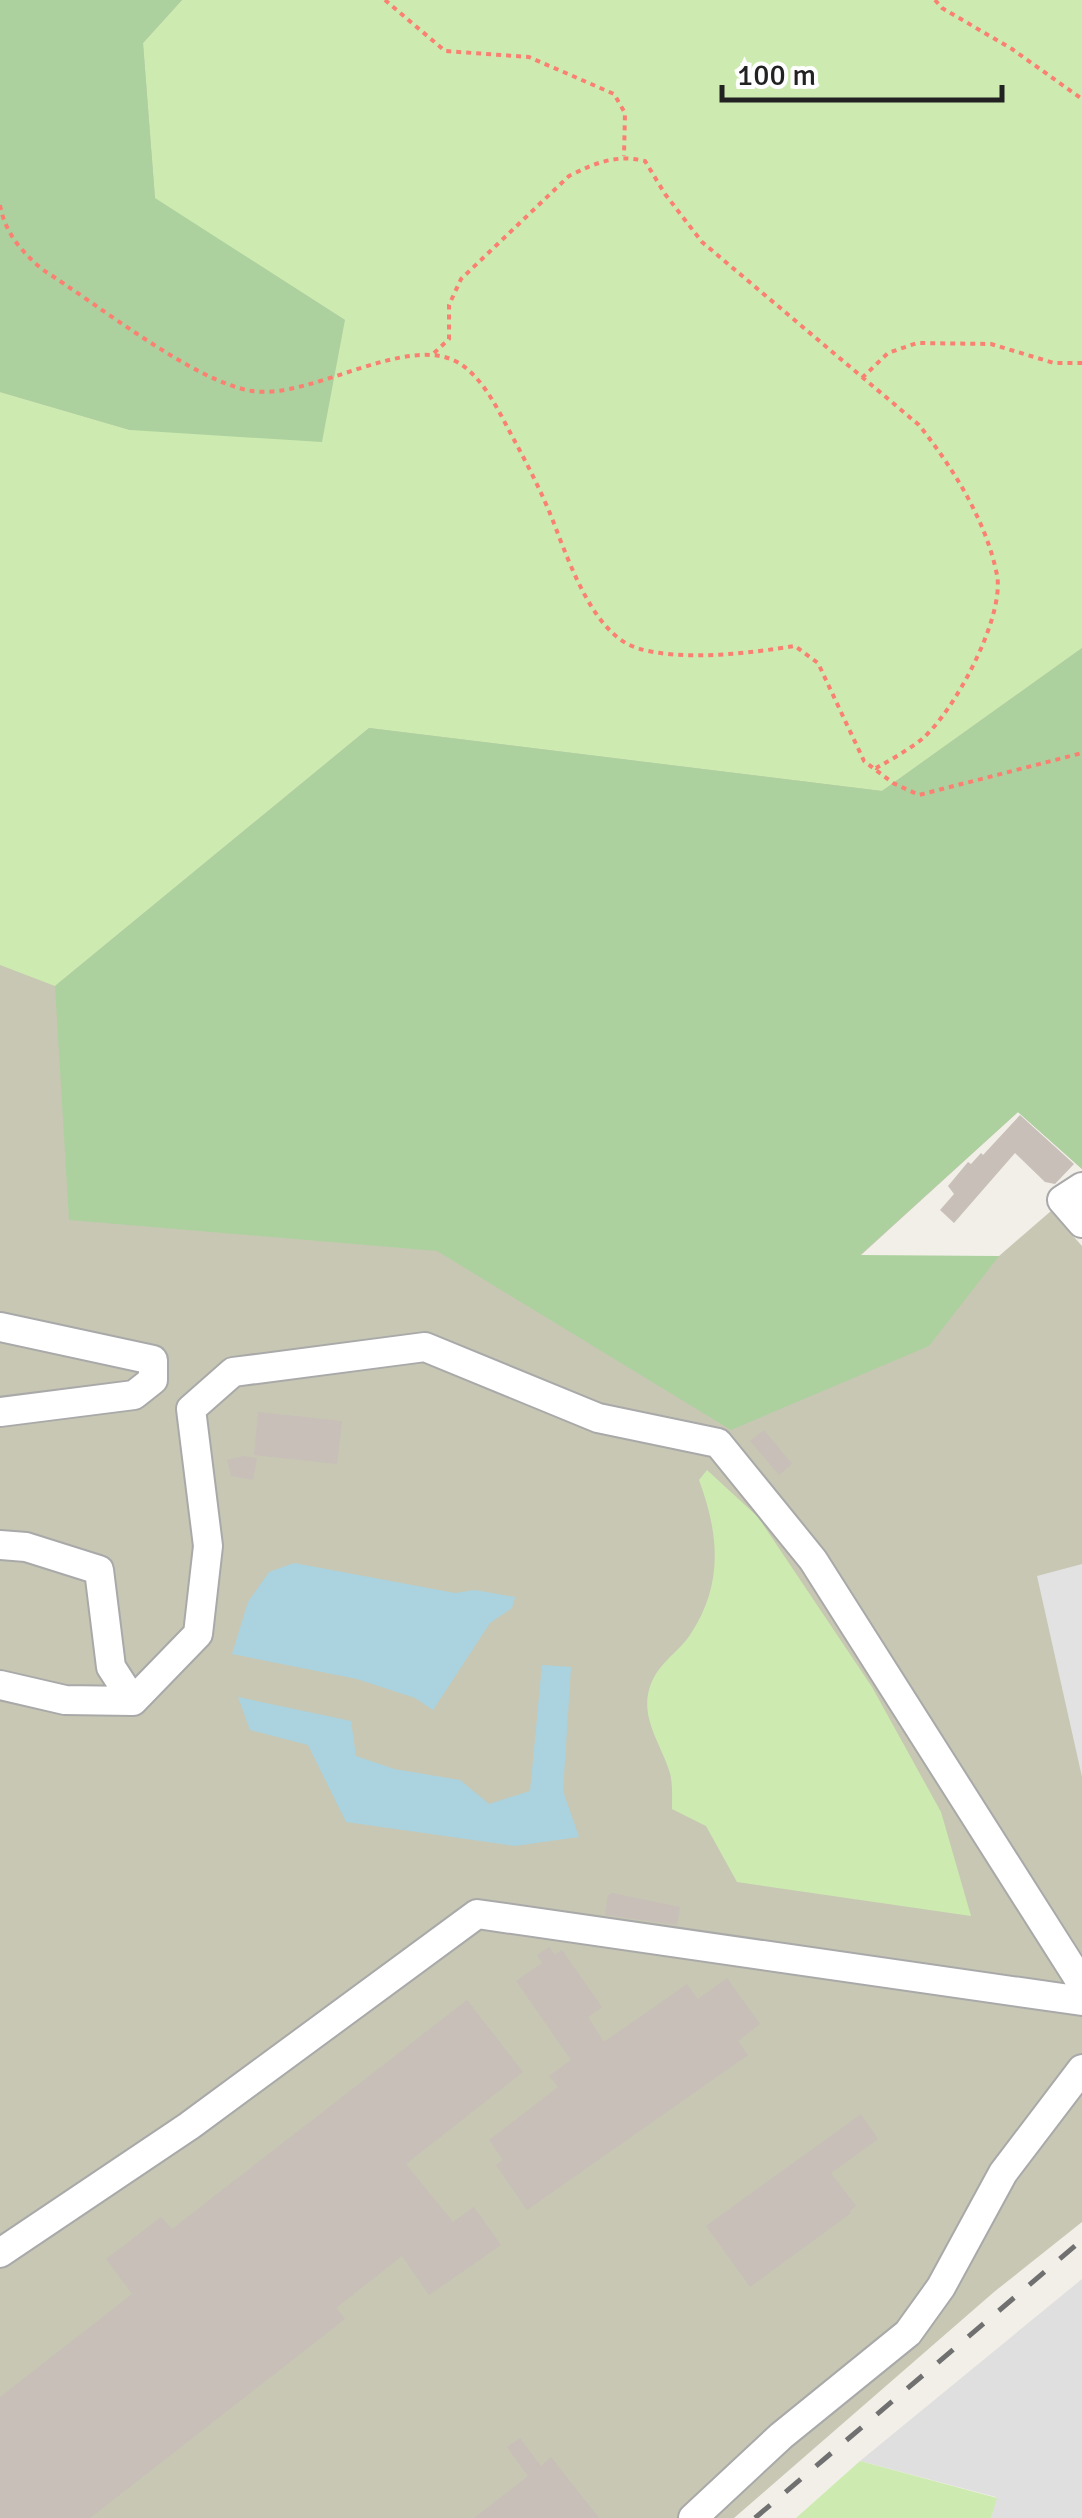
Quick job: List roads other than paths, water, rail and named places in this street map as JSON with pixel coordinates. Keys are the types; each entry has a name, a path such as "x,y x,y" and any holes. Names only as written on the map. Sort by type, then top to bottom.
{"street":[{"path":"1082,1186 1062,1200 1082,1223"},
{"path":"0,1327 153,1360 153,1380 134,1394 0,1412"},
{"path":"0,1685 65,1700 133,1700 198,1634 208,1546 191,1409 233,1372 424,1346 598,1418 718,1443 813,1560 1082,1984"},
{"path":"0,1546 26,1547 99,1570 111,1667 133,1700"},
{"path":"0,2253 189,2126 477,1914 1082,2002"},
{"path":"692,2518 780,2436 908,2334 941,2287 1004,2174 1082,2069"}],"water":[{"path":"294,1563 455,1593 475,1590 515,1597 512,1608 490,1623 433,1710 415,1698 357,1679 232,1654 248,1602 269,1572"},
{"path":"542,1665 571,1667 563,1791 579,1837 515,1846 346,1822 308,1745 250,1730 238,1697 351,1721 356,1756 394,1769 460,1780 489,1804 530,1791"}],"railway":[{"path":"755,2518 1082,2240"}]}
